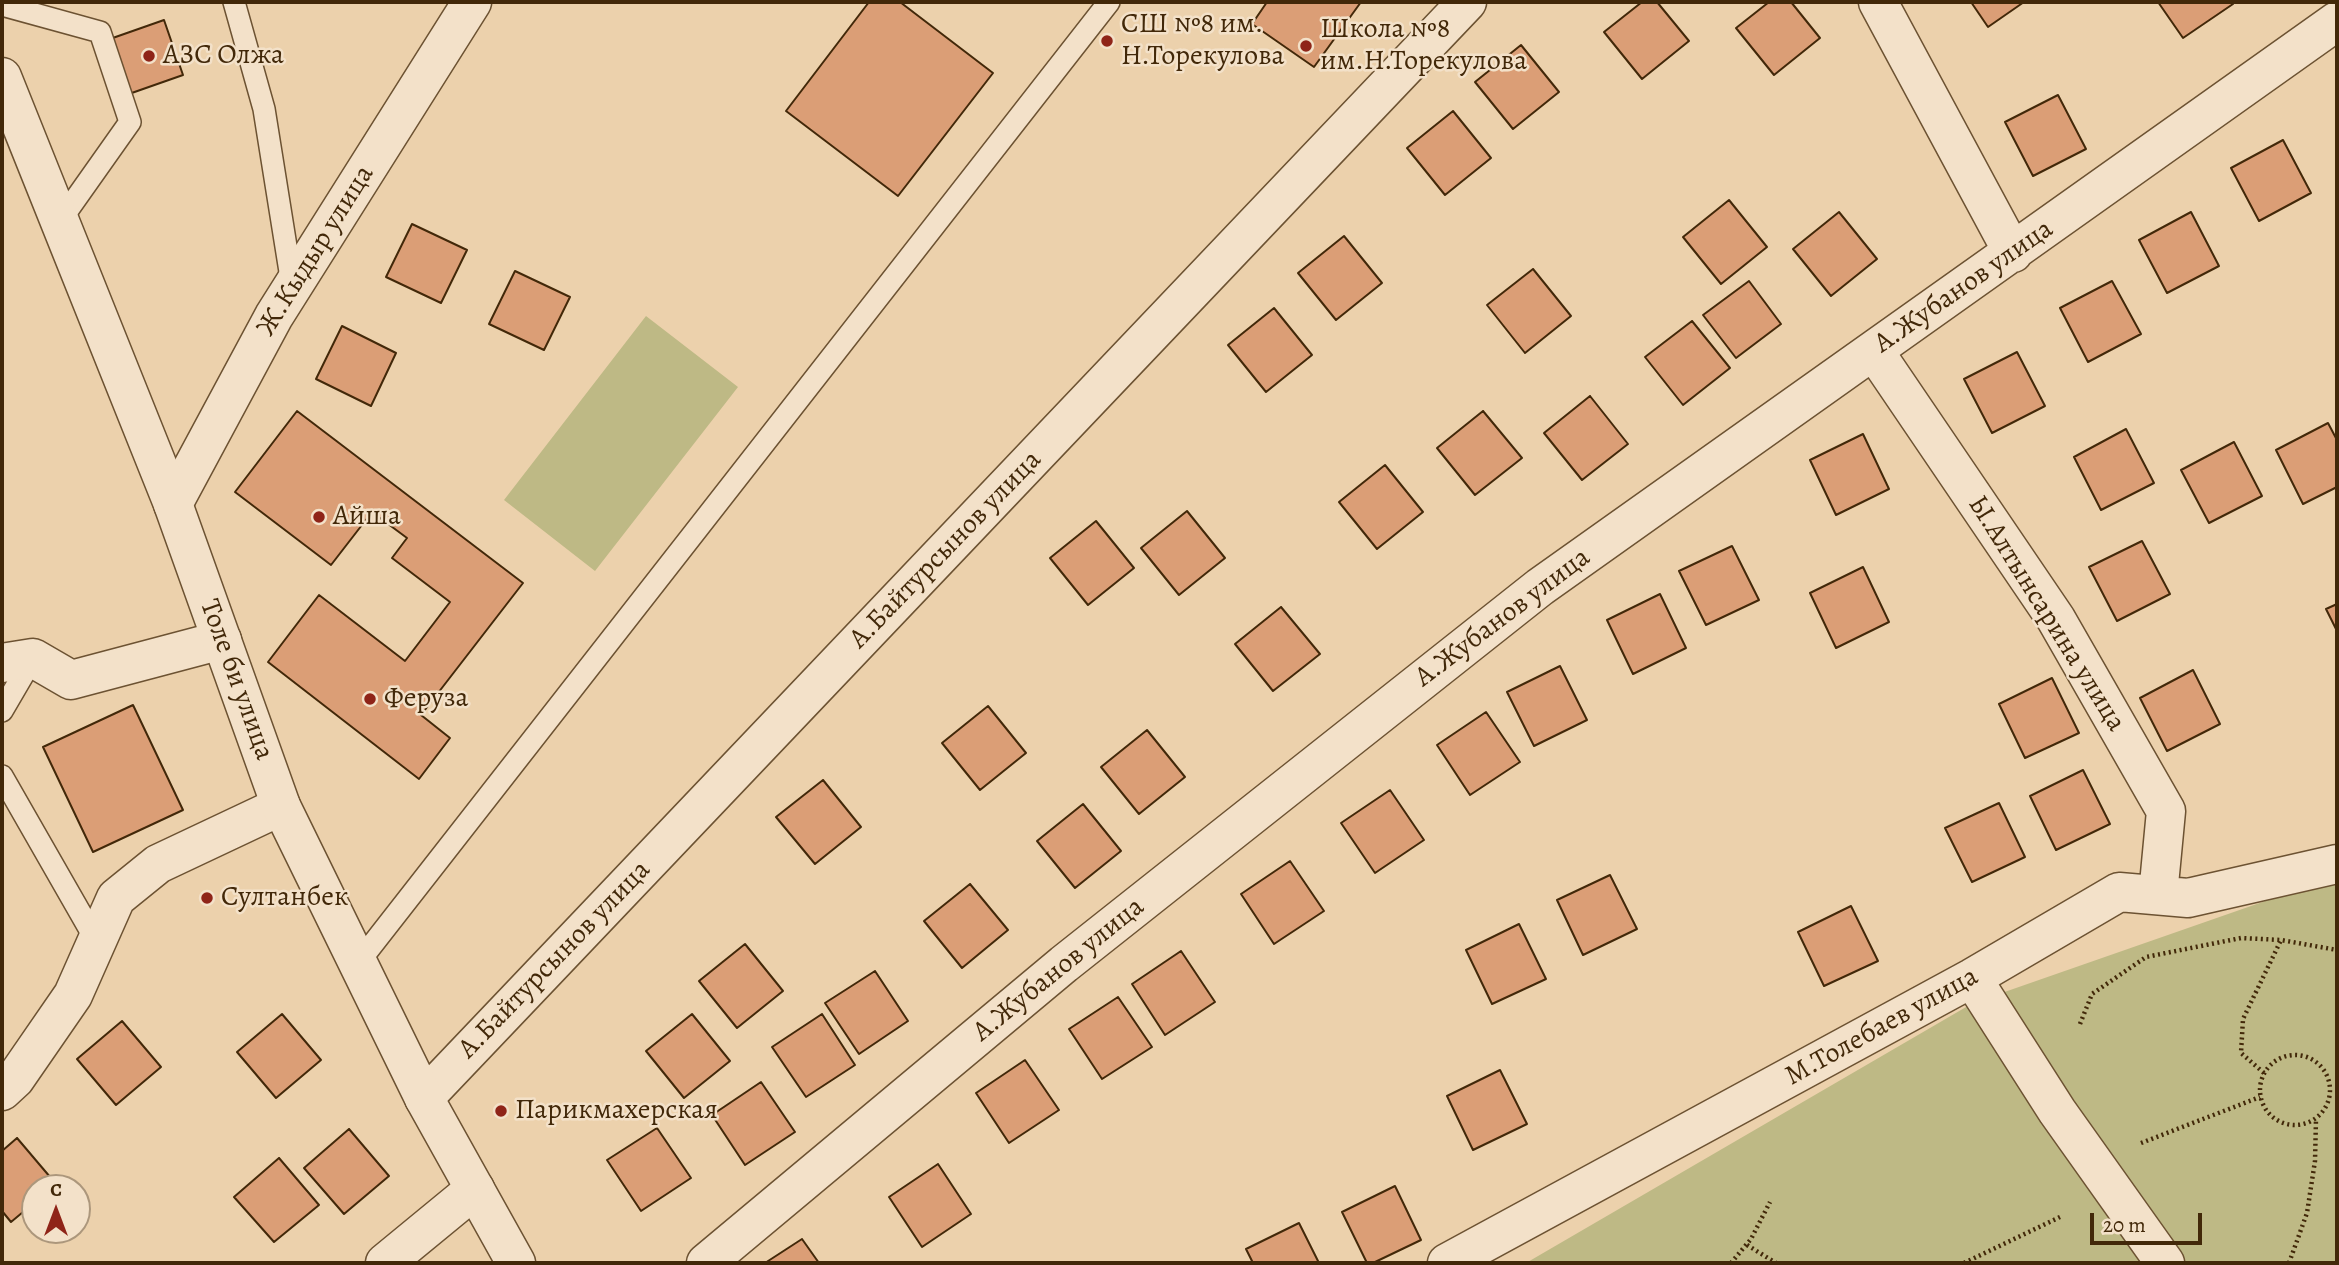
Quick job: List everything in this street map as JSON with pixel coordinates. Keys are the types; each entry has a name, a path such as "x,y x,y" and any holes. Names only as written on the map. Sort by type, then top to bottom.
{"street":[{"name":"А.Байтурсынов улица","path":"424,1098 1467,2"},
{"path":"1878,2 2013,253"},
{"name":"Ж.Кыдыр улица","path":"173,504 274,316 471,3"},
{"name":"А.Жубанов улица","path":"706,1263 1064,964 1540,587 2337,22"},
{"name":"Толе би улица","path":"2,76 173,504 281,806 424,1098 516,1263"},
{"name":"Ы.Алтынсарина улица","path":"1874,351 2056,618 2166,811 2158,895"},
{"path":"17,661 71,680 222,639"},
{"path":"2,1091 15,1079 73,995 116,898 158,864 281,806"},
{"name":"М.Толебаев улица","path":"1447,1263 1972,978 2119,892 2188,898 2337,864"},
{"path":"1972,978 2057,1111 2165,1263"},
{"path":"386,1263 475,1189"}],"lane":[{"path":"234,2 264,109 293,286"},
{"path":"358,963 1110,2"},
{"path":"2,5 100,32 130,122 60,221"},
{"path":"2,711 17,661"},
{"path":"2,776 97,942"}],"path":[{"path":"2080,1024 2092,994 2146,957 2241,938 2281,940 2337,950"},
{"path":"2263,1073 2241,1054 2243,1019 2281,940"},
{"path":"2304,1055 2314,1060 2329,1077 2334,1090 2324,1111 2305,1124 2282,1123 2272,1116 2260,1097 2263,1073 2281,1057 2304,1055"},
{"path":"2141,1143 2260,1097"},
{"path":"2289,1263 2307,1213 2315,1161 2316,1119"},
{"path":"1731,1263 1747,1245 1770,1202"},
{"path":"1964,1263 2060,1217"},
{"path":"1747,1245 1776,1263"}],"shaded area":[{"path":"646,316 738,387 595,571 504,500"},
{"path":"2337,876 2337,1263 1526,1263 1973,1003"}],"building":[{"path":"869,2 900,2 993,73 898,196 786,111"},
{"name":"Школа №8 им.Н.Торекулова","path":"1267,2 1361,2 1314,67 1252,24"},
{"path":"1642,2 1657,2 1689,41 1642,79 1604,32"},
{"path":"1769,2 1791,2 1820,38 1774,75 1736,28"},
{"path":"1971,2 2024,2 1988,27"},
{"path":"2158,2 2231,2 2233,4 2183,38"},
{"path":"164,20 183,75 126,95 107,40"},
{"path":"1521,45 1559,92 1513,129 1475,82"},
{"path":"2058,95 2086,149 2033,176 2005,122"},
{"path":"1453,111 1491,158 1445,195 1407,148"},
{"path":"2283,140 2311,193 2259,221 2231,168"},
{"path":"1729,200 1767,247 1721,284 1683,237"},
{"path":"1839,212 1877,259 1831,296 1793,249"},
{"path":"2191,212 2219,266 2167,293 2139,240"},
{"path":"412,224 467,250 441,303 386,277"},
{"path":"1344,236 1382,283 1336,320 1298,273"},
{"path":"1533,269 1571,316 1525,353 1487,305"},
{"path":"515,271 570,297 544,350 489,324"},
{"path":"1749,281 1781,324 1736,358 1703,315"},
{"path":"2112,281 2141,334 2088,362 2060,308"},
{"path":"1274,308 1312,355 1266,392 1228,345"},
{"path":"1692,321 1730,368 1683,405 1645,357"},
{"path":"342,326 396,353 371,406 316,379"},
{"path":"2017,352 2045,406 1992,433 1964,379"},
{"path":"1590,396 1628,444 1582,480 1544,433"},
{"path":"297,411 523,583 421,715 450,738 419,779 268,662 319,595 405,661 450,602 392,558 407,538 372,512 331,565 235,492"},
{"path":"1483,411 1522,458 1475,495 1437,448"},
{"path":"2328,423 2337,440 2337,487 2303,504 2276,450"},
{"path":"2126,429 2154,483 2101,510 2074,457"},
{"path":"1863,434 1889,489 1836,515 1810,460"},
{"path":"2234,442 2262,496 2209,523 2181,470"},
{"path":"1385,465 1423,512 1377,549 1339,502"},
{"path":"1187,511 1225,558 1179,595 1141,548"},
{"path":"1096,521 1134,568 1088,605 1050,558"},
{"path":"2142,541 2170,594 2117,621 2089,567"},
{"path":"1732,546 1759,600 1706,625 1679,571"},
{"path":"1863,567 1889,622 1836,648 1810,593"},
{"path":"1660,594 1686,648 1633,674 1607,620"},
{"path":"2337,604 2337,631 2326,609"},
{"path":"1281,607 1320,654 1273,691 1235,644"},
{"path":"1560,666 1587,720 1534,746 1507,692"},
{"path":"2193,670 2220,724 2167,751 2140,698"},
{"path":"2052,678 2079,733 2025,758 1999,704"},
{"path":"133,705 183,810 93,852 43,747"},
{"path":"988,706 1026,753 980,790 942,743"},
{"path":"1486,712 1520,762 1470,795 1437,745"},
{"path":"1147,730 1185,777 1139,814 1101,767"},
{"path":"2083,770 2110,824 2056,850 2030,796"},
{"path":"823,780 861,827 815,864 776,817"},
{"path":"1390,790 1424,840 1375,873 1341,823"},
{"path":"1999,803 2025,857 1972,882 1945,828"},
{"path":"1083,804 1121,851 1075,888 1037,841"},
{"path":"1290,861 1324,911 1274,944 1241,894"},
{"path":"1610,875 1637,929 1583,955 1557,900"},
{"path":"970,884 1008,930 962,968 924,921"},
{"path":"1851,906 1878,961 1824,986 1798,932"},
{"path":"1519,924 1546,979 1492,1004 1466,950"},
{"path":"745,944 783,991 737,1028 699,981"},
{"path":"1181,951 1215,1002 1165,1035 1132,984"},
{"path":"875,971 908,1021 859,1054 825,1003"},
{"path":"1118,997 1152,1047 1102,1079 1069,1029"},
{"path":"282,1014 321,1060 276,1098 237,1052"},
{"path":"692,1014 730,1061 684,1098 646,1051"},
{"path":"822,1014 855,1065 806,1097 772,1047"},
{"path":"122,1021 161,1067 116,1105 77,1059"},
{"path":"1025,1060 1059,1110 1009,1143 976,1093"},
{"path":"1500,1070 1527,1124 1473,1150 1447,1096"},
{"path":"761,1082 795,1132 745,1165 712,1115"},
{"path":"657,1128 691,1178 641,1211 607,1160"},
{"path":"349,1129 389,1176 344,1214 304,1168"},
{"path":"17,1138 48,1174 21,1174 21,1214 11,1222 2,1211 2,1151"},
{"path":"279,1158 319,1205 274,1242 234,1197"},
{"path":"938,1164 971,1214 922,1247 889,1197"},
{"path":"1395,1186 1421,1240 1373,1263 1367,1263 1342,1212"},
{"path":"1299,1223 1319,1263 1253,1263 1246,1249"},
{"path":"802,1239 819,1263 765,1263"}],"place":[{"name":"СШ №8 им. Н.Торекулова","path":"1107,41"},
{"name":"Школа №8 им.Н.Торекулова","path":"1306,46"},
{"name":"АЗС Олжа","path":"149,56"},
{"name":"Айша","path":"319,517"},
{"name":"Феруза","path":"370,699"},
{"name":"Султанбек","path":"207,898"},
{"name":"Парикмахерская","path":"501,1111"}]}
